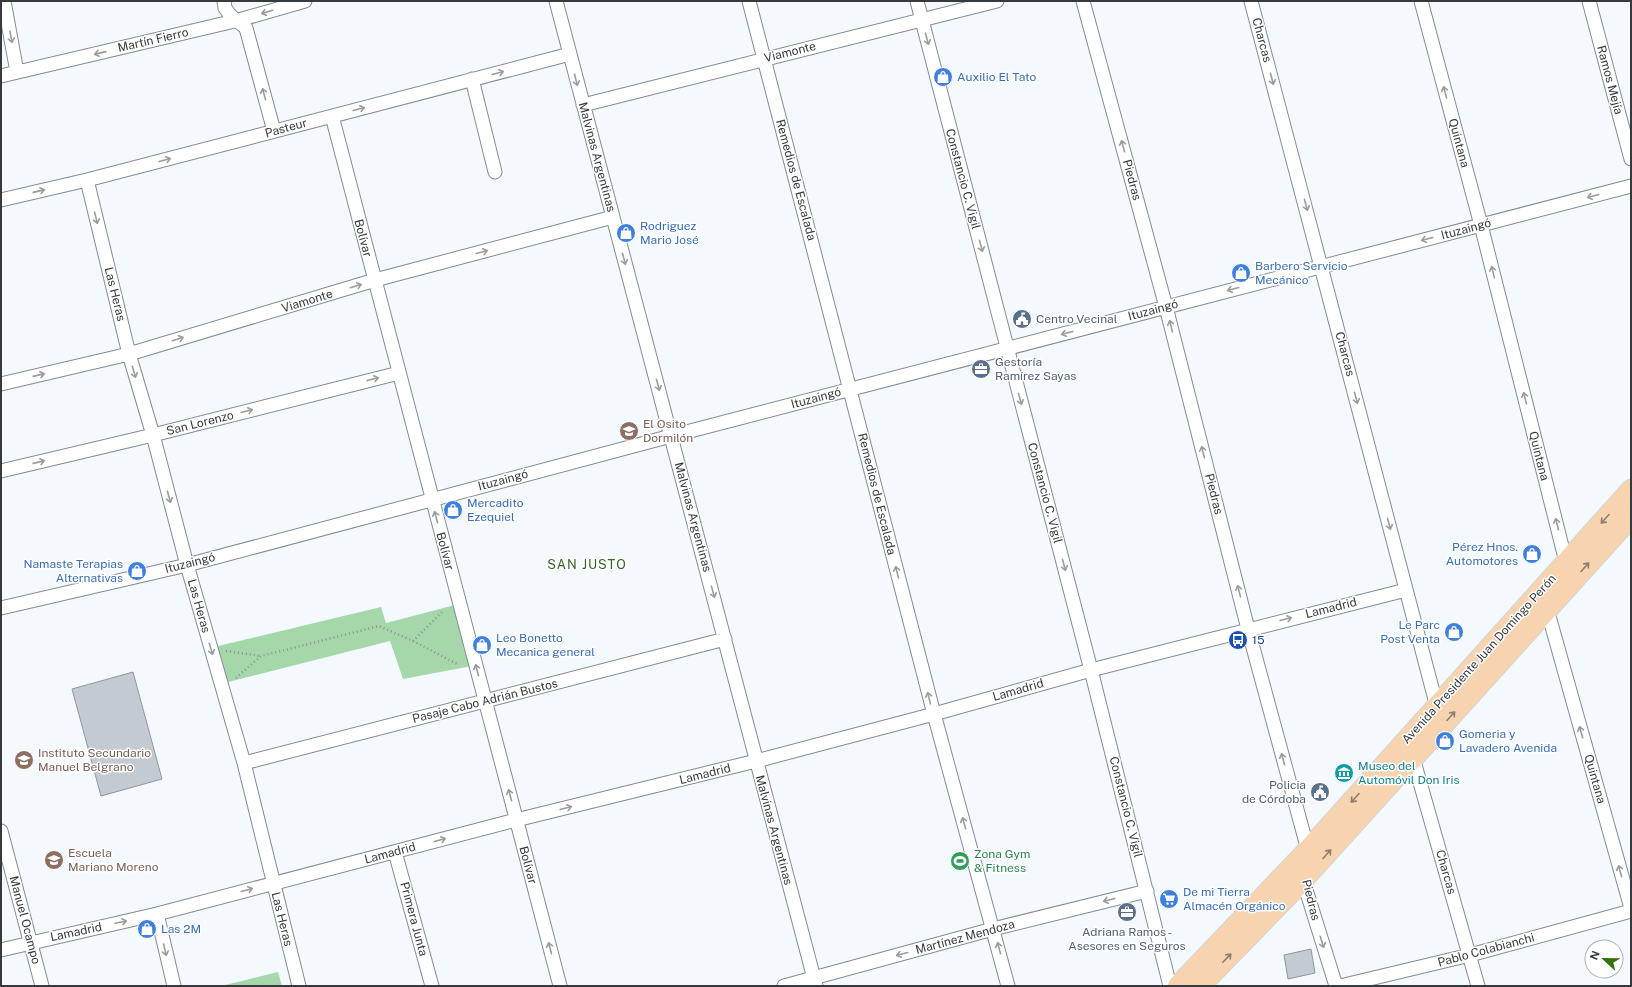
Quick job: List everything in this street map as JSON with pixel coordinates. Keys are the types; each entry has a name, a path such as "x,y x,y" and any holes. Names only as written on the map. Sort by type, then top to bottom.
{"main road":[{"name":"Avenida Presidente Juan Domingo Perón","path":"1178,986 1308,850 1631,490"},
{"name":"Avenida Presidente Juan Domingo Perón","path":"1200,986 1303,880 1631,517"}],"street":[{"path":"4,1 17,72"},
{"path":"224,1 225,8 230,15 239,20 246,28 274,131"},
{"name":"Martín Fierro","path":"1,76 239,20 305,1"},
{"name":"Malvinas Argentinas","path":"556,1 815,982"},
{"name":"Remedios de Escalada","path":"749,1 934,714 994,929 1008,986"},
{"name":"Constancio C. Vigil","path":"917,1 1091,670 1170,986"},
{"name":"Viamonte","path":"583,105 997,1"},
{"name":"Piedras","path":"1083,1 1166,307 1248,629 1308,850 1303,880 1336,986"},
{"name":"Charcas","path":"1252,1 1437,707"},
{"name":"Quintana","path":"1421,1 1481,225 1566,562"},
{"name":"Ramos Mejía","path":"1590,1 1631,159"},
{"name":"Pasteur","path":"1,200 87,180 570,54"},
{"path":"472,79 495,172"},
{"name":"Bolívar","path":"332,116 431,499 560,986"},
{"name":"Las Heras","path":"87,180 129,354 153,435 187,565 244,763 299,986"},
{"name":"Ituzaingó","path":"1,608 187,565 850,389 1631,186"},
{"name":"Viamonte","path":"1,384 129,354 375,280 613,217"},
{"name":"San Lorenzo","path":"1,471 153,435 399,373"},
{"path":"1547,609 1566,562"},
{"name":"Lamadrid","path":"1,950 30,942 157,914 516,820 756,761 934,714 1091,670 1406,590"},
{"name":"Quintana","path":"1547,609 1631,908"},
{"name":"Pasaje Cabo Adrián Bustos","path":"244,763 725,639"},
{"name":"Charcas","path":"1413,758 1478,986"},
{"name":"Manuel Ocampo","path":"1,831 42,986"},
{"name":"Primera Junta","path":"395,852 432,986"},
{"name":"Martínez Mendoza","path":"784,986 815,982 994,929 1147,891"},
{"name":"Pablo Colabianchi","path":"1340,986 1470,955 1631,912"},
{"path":"157,914 174,986"}],"path":[{"path":"413,641 443,611"},
{"path":"226,651 261,656 379,626 413,641 459,665"},
{"path":"236,678 261,656"}],"green space":[{"path":"455,605 472,666 403,679 390,641 224,683 214,647 381,607 386,623"},
{"path":"278,972 282,986 221,986"}],"building":[{"path":"133,672 162,779 101,796 72,689"},
{"path":"1311,949 1315,973 1288,979 1284,955"}],"place":[{"name":"Auxilio El Tato","path":"943,77"},
{"name":"Rodriguez Mario José","path":"626,233"},
{"name":"Barbero Servicio Mecánico","path":"1241,273"},
{"name":"Centro Vecinal","path":"1022,319"},
{"name":"Gestoría Ramírez Sayas","path":"981,369"},
{"name":"El Osito Dormilón","path":"629,431"},
{"name":"Mercadito Ezequiel","path":"453,510"},
{"name":"Pérez Hnos. Automotores","path":"1532,554"},
{"name":"Namaste Terapias Alternativas","path":"137,571"},
{"name":"Le Parc Post Venta","path":"1454,632"},
{"name":"15","path":"1238,640"},
{"name":"Leo Bonetto Mecanica general","path":"482,645"},
{"name":"Gomeria y Lavadero Avenida","path":"1445,741"},
{"name":"Instituto Secundario Manuel Belgrano","path":"24,760"},
{"name":"Museo del Automóvil Don Iris","path":"1344,773"},
{"name":"Policia de Córdoba","path":"1320,792"},
{"name":"Escuela Mariano Moreno","path":"54,860"},
{"name":"Zona Gym & Fitness","path":"960,861"},
{"name":"De mi Tierra Almacén Orgánico","path":"1169,899"},
{"name":"Adriana Ramos - Asesores en Seguros","path":"1127,912"},
{"name":"Las 2M","path":"147,929"}],"district":[{"name":"SAN JUSTO","path":"587,564"}]}
